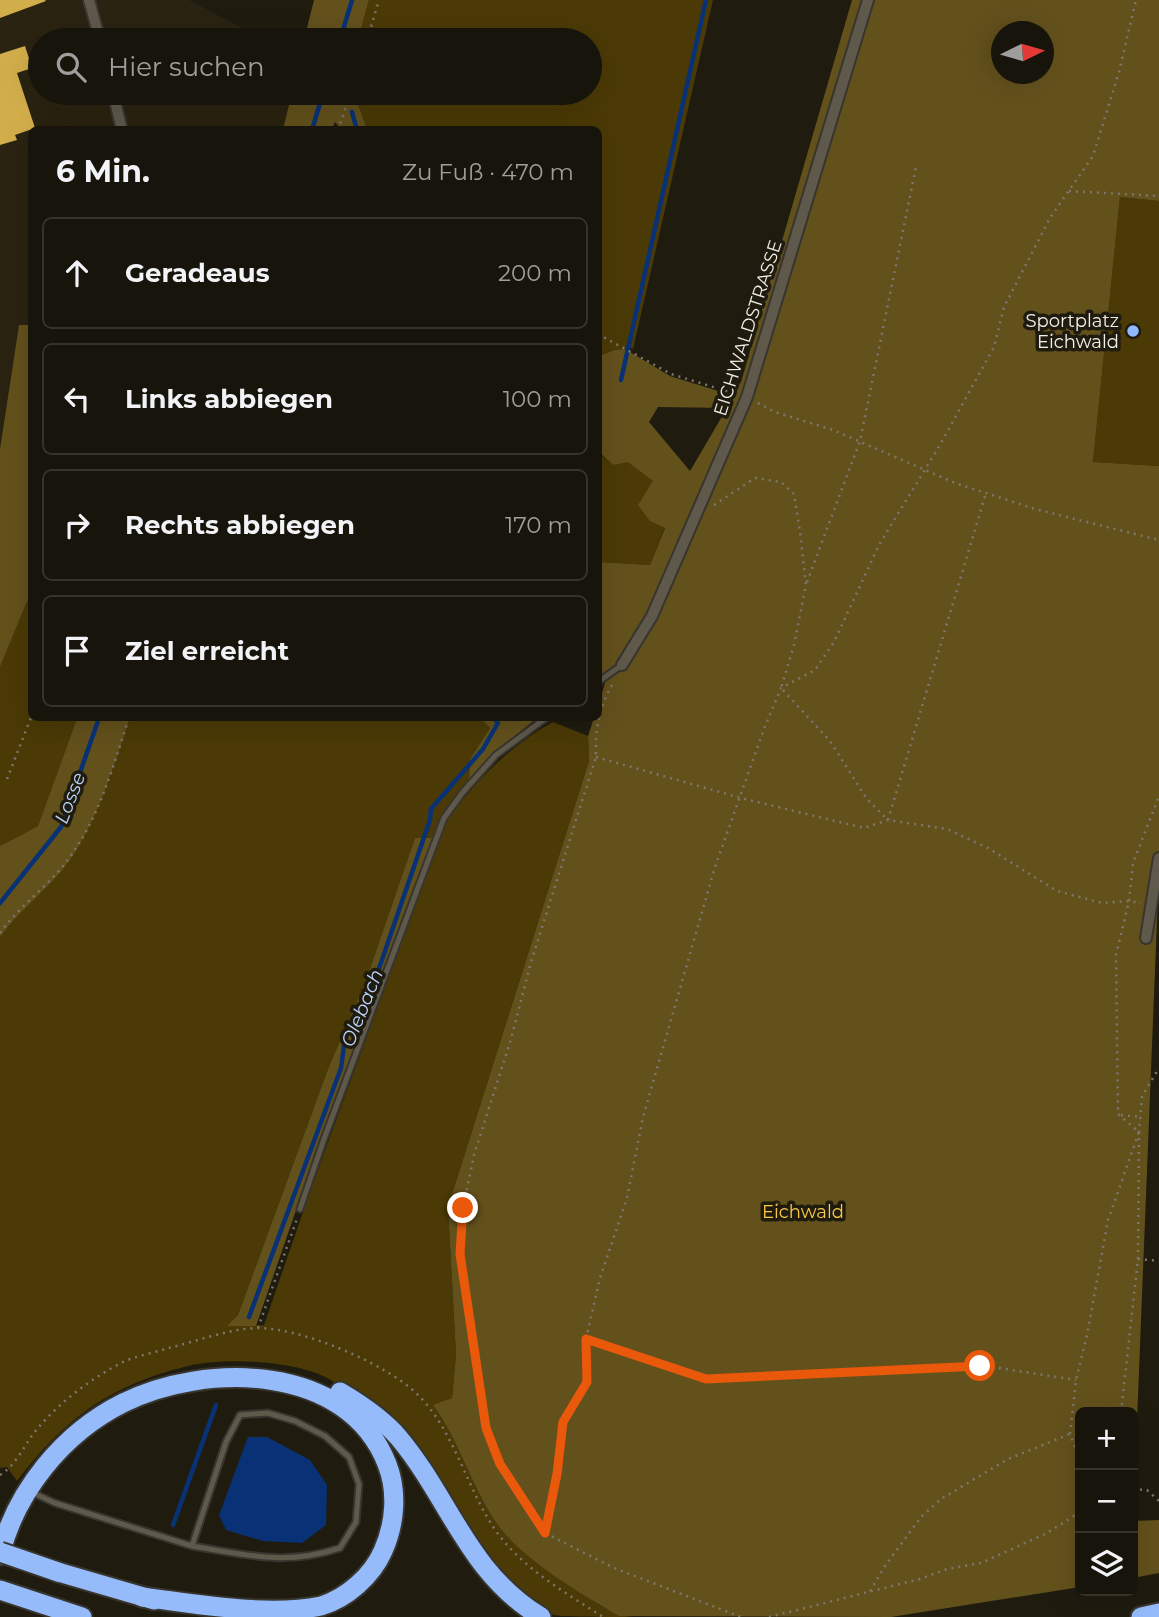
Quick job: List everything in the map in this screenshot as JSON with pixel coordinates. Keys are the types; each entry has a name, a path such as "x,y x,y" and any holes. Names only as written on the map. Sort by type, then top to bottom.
{"highway":[{"path":"0,1526 19,1487 45,1453 75,1423 110,1399 149,1382 190,1371 232,1367 275,1371 335,1390 377,1416 414,1456 480,1562 499,1584 541,1617"},
{"path":"142,1597 261,1611 318,1607 346,1594 373,1569 389,1537 393,1522 392,1484 382,1451 362,1423 340,1406 293,1385 253,1378 192,1380 152,1390 115,1407 66,1444 28,1490 9,1528 0,1554 142,1597 222,1617"},
{"path":"0,1590 82,1617"},
{"path":"1141,1617 1159,1613"}],"street":[{"path":"89,0 97,28"},
{"name":"EICHWALDSTRASSE","path":"622,665 652,616 747,397 868,0"},
{"path":"116,105 121,126"},
{"path":"1146,938 1158,865"}],"lane":[{"name":"EICHWALDSTRASSE","path":"602,679 622,665"},
{"path":"300,1209 444,818 496,755 542,721"},
{"path":"28,1490 55,1503 192,1546 275,1559 315,1556 340,1548 356,1522 359,1484 349,1457 325,1436 295,1421 268,1413 240,1415 226,1442 192,1546"}],"path":[{"path":"371,28 379,0"},
{"path":"781,688 816,670 834,642 879,545 994,347 1004,307 1050,218 1093,156 1119,72 1136,0"},
{"path":"339,126 347,105"},
{"path":"545,1533 557,1474 563,1422 587,1382 586,1339 600,1278 626,1198 643,1117 715,867 781,688 794,645 806,585 860,442 916,167"},
{"path":"1069,191 1159,196"},
{"path":"602,336 671,374 747,397 775,412 834,430 924,471 1035,509 1159,540"},
{"path":"698,509 710,508 755,478 781,482 794,494 806,585"},
{"path":"888,820 986,493"},
{"path":"602,703 622,665"},
{"path":"781,688 830,741 867,799 888,820"},
{"path":"7,779 30,721"},
{"path":"0,933 11,918 63,866 80,843 105,793 128,721"},
{"path":"598,721 595,734 596,757 474,1155 463,1208 460,1254 486,1428 500,1464 545,1533 614,1568 741,1617"},
{"path":"596,757 741,798 864,828 888,820 947,829 988,848 1058,891 1102,903 1129,901 1150,904"},
{"path":"1122,1407 1138,1259 1139,1132 1118,1114 1116,955 1129,901 1133,863 1159,796"},
{"path":"1075,1447 1070,1434 1076,1380 1108,1220 1139,1132 1142,1096 1159,1068"},
{"path":"1118,1114 1142,1117"},
{"path":"258,1328 300,1209"},
{"path":"1138,1259 1159,1261"},
{"path":"0,1475 8,1470 55,1410 76,1391 122,1362 187,1343 258,1328 302,1336 370,1362 416,1392 439,1419 472,1489 497,1532 550,1582 603,1617"},
{"path":"586,1339 706,1379 980,1366 1076,1380"},
{"path":"870,1591 921,1517 941,1499 1008,1459 1070,1434"},
{"path":"1138,1489 1147,1490 1159,1501"},
{"path":"769,1617 920,1579 947,1569 981,1563 1047,1534 1075,1516"}],"shaded area":[{"path":"0,0 189,0 242,28 28,28 28,105 289,105 284,126 28,126 28,325 19,326 0,449"},
{"path":"369,0 713,0 633,349 626,346 625,349 602,355 602,126 366,126 358,105 602,105 602,28 361,28"},
{"name":"Sportplatz Eichwald","path":"1120,197 1159,201 1159,466 1093,462"},
{"path":"602,455 613,465 628,461 653,481 665,527 650,565 602,562"},
{"path":"28,599 28,721 76,721 38,826 0,846 0,667"},
{"path":"129,721 483,721 490,728 470,759 469,780 441,816 433,838 415,838 366,980 328,1069 238,1315 228,1326 264,1325 446,821 494,765 537,731 553,722 588,736 589,761 448,1207 456,1355 452,1398 434,1406 452,1435 491,1513 508,1537 534,1560 593,1601 608,1610 633,1617 554,1615 535,1604 486,1557 444,1492 361,1406 338,1385 307,1370 244,1361 204,1363 160,1374 112,1394 91,1407 53,1439 17,1481 7,1467 0,1468 0,937 12,920 67,863 110,778"}],"green space":[{"path":"314,0 369,0 361,28 307,28"},
{"name":"Eichwald","path":"852,0 1159,0 1159,201 1120,197 1093,462 1159,466 1159,870 1138,1407 1075,1407 1075,1588 891,1617 619,1616 525,1554 501,1529 482,1499 452,1435 433,1405 452,1398 456,1355 448,1207 589,761 588,736 593,721 602,721 602,693 608,673 602,676 602,562 650,565 665,528 650,521 638,505 653,481 628,462 613,465 602,455 602,355 625,349 670,376 731,395 741,382","holes":["658,407 727,408 690,471 649,422"]},
{"path":"289,105 358,105 366,126 338,126 335,122 333,126 284,126"},
{"path":"19,325 28,325 28,599 0,667 0,449"},
{"path":"76,721 129,721 104,792 79,845 53,881 16,917 0,937 0,846 38,826"},
{"path":"483,721 533,721 494,753 469,780 470,759 490,728"},
{"path":"415,838 433,838 377,995 321,1138 256,1326 227,1326 238,1315 328,1069 366,980"},
{"path":"1159,1520 1159,1573 1138,1577 1138,1521"}],"water":[{"path":"248,1437 267,1437 310,1460 327,1485 326,1525 302,1543 263,1541 226,1530 219,1515"}],"building":[{"path":"0,0 45,0 46,1 0,18"},
{"path":"25,46 28,69 17,73 34,126 28,126 28,130 15,135 17,140 0,145 0,54"}],"waterway":[{"name":"Losse","path":"344,28 352,0"},
{"path":"621,380 706,0"},
{"name":"Losse","path":"313,126 319,105"},
{"name":"Olebach","path":"352,112 356,126"},
{"name":"Losse","path":"0,903 61,827 98,721"},
{"name":"Olebach","path":"249,1317 341,1068 345,1039 374,983 430,820 431,809 483,749 498,723 496,721"},
{"name":"Olebach","path":"173,1525 216,1405"}],"place":[{"name":"Sportplatz Eichwald","path":"1133,331"}],"route":[{"path":"463,1208 460,1254 486,1428 500,1464 545,1533 557,1474 563,1422 587,1382 586,1339 706,1379 980,1366"}]}
